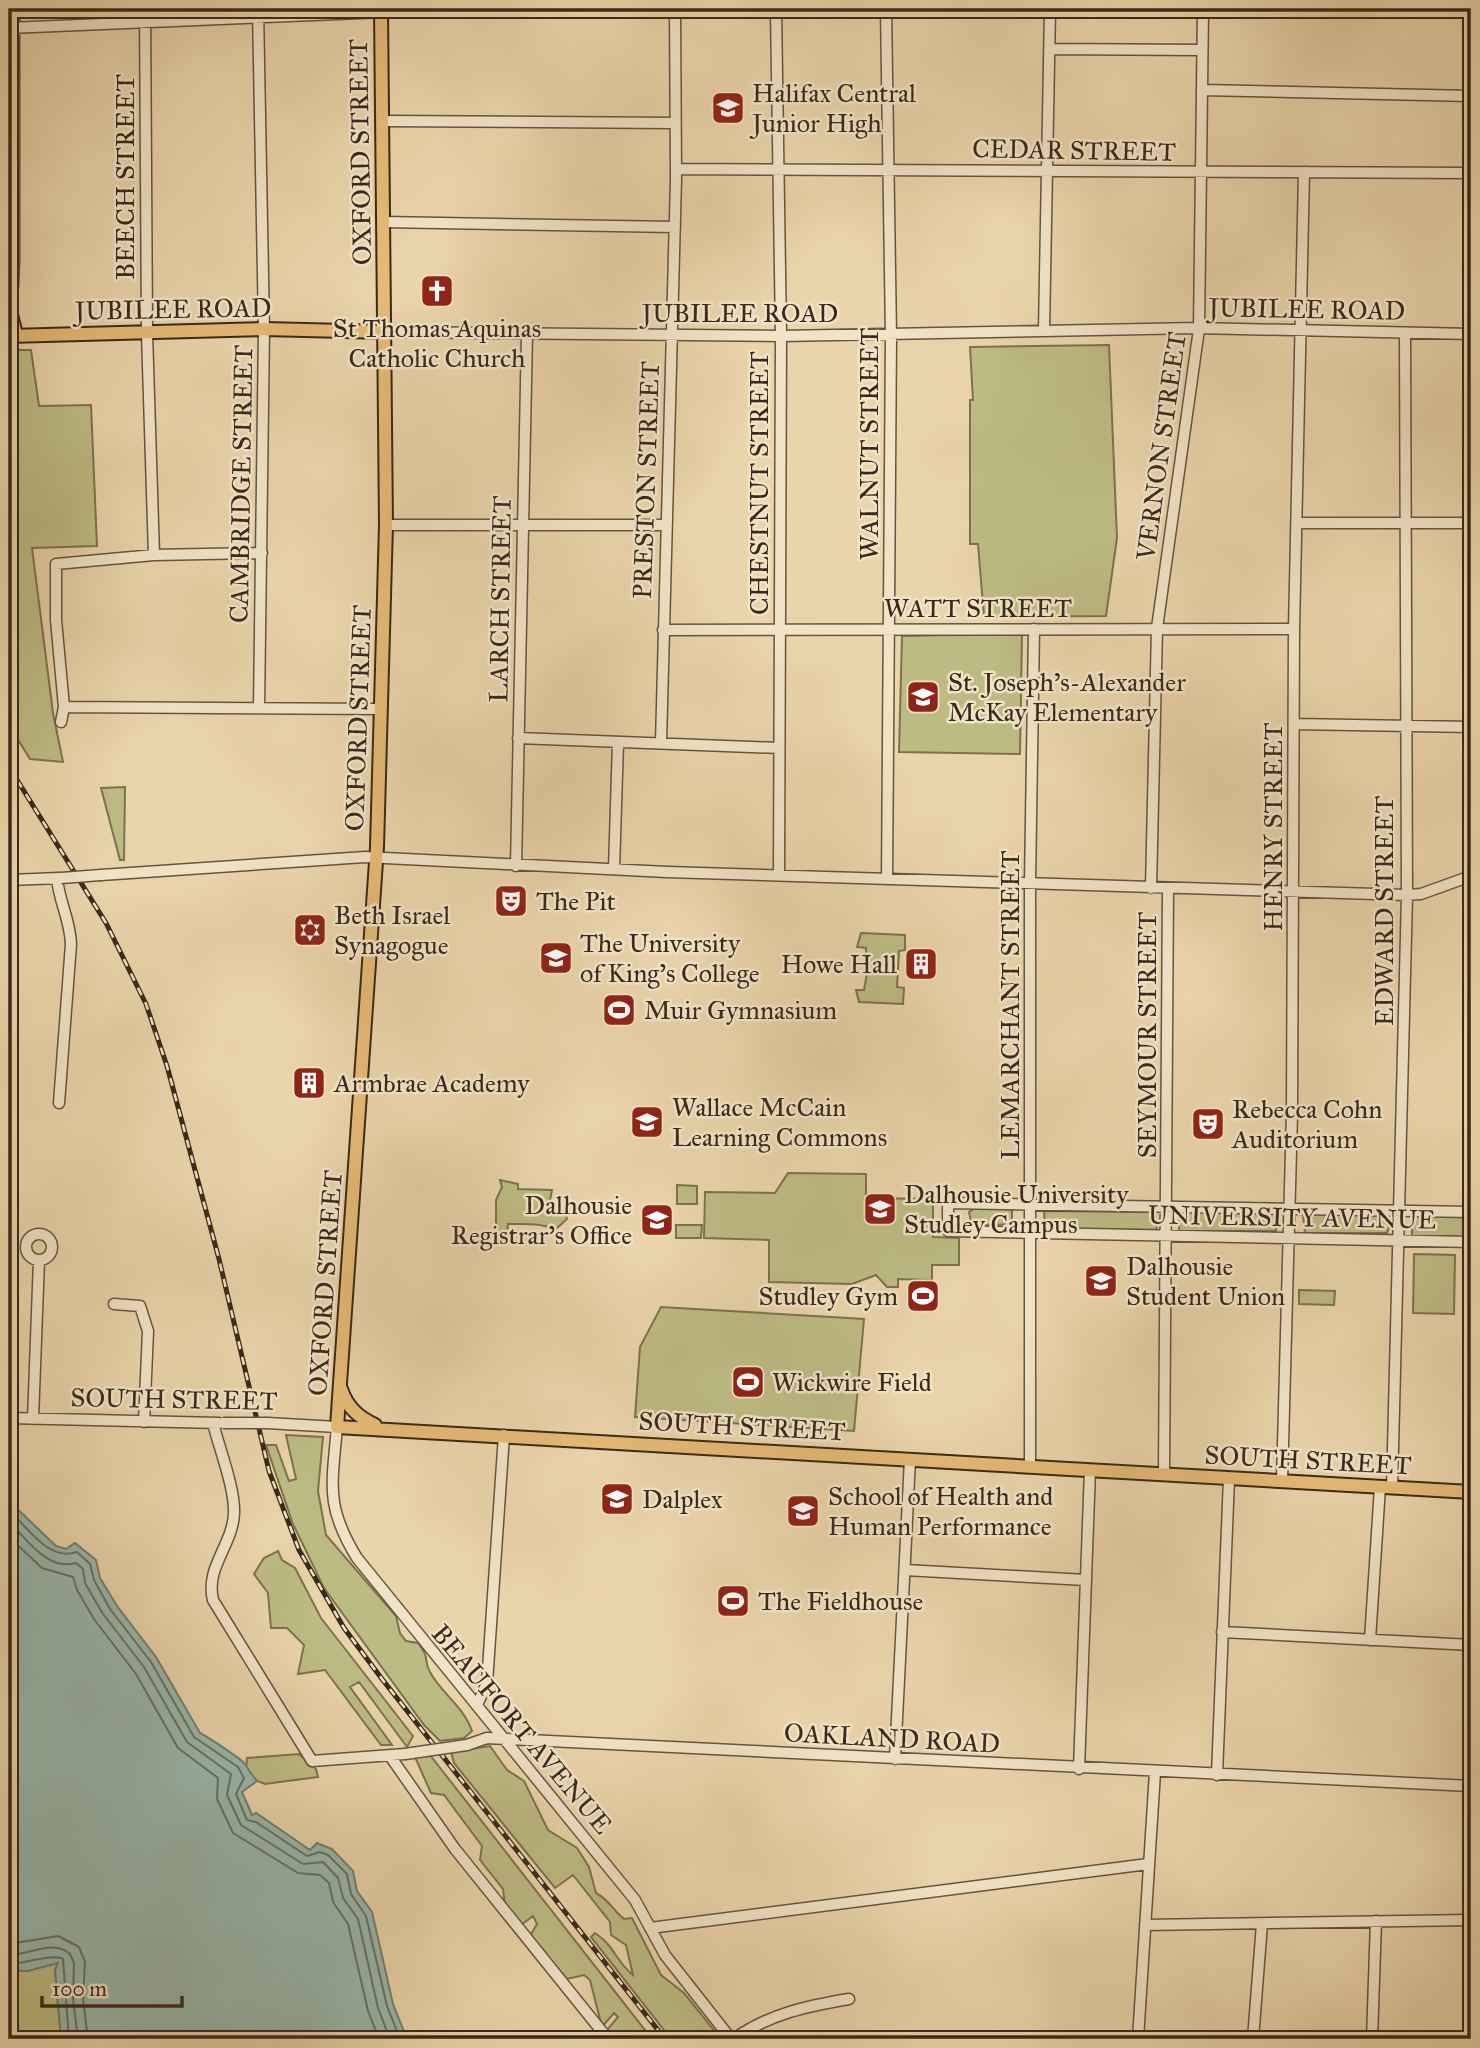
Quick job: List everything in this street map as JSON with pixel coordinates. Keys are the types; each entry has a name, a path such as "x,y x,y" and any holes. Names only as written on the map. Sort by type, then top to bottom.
{"main road":[{"name":"OXFORD STREET","path":"337,1427 375,858 381,709 386,525 386,332 381,10"},
{"path":"9,306 12,335"},
{"name":"JUBILEE ROAD","path":"12,335 147,334 264,329 386,332"},
{"path":"340,1385 349,1406 362,1419 379,1427"},
{"name":"SOUTH STREET","path":"337,1427 379,1427 1471,1492"}],"street":[{"path":"9,294 13,286 14,261 14,9"},
{"name":"BEECH STREET","path":"145,9 147,334 154,555"},
{"path":"12,28 145,24 258,13 648,9"},
{"name":"PRESTON STREET","path":"661,743 675,227 675,9"},
{"name":"CHESTNUT STREET","path":"776,9 781,336 779,874"},
{"name":"WALNUT STREET","path":"886,9 891,335 887,878"},
{"path":"1044,330 1050,9"},
{"name":"VERNON STREET","path":"1151,888 1157,628 1199,329 1202,9"},
{"name":"CAMBRIDGE STREET","path":"258,13 264,329 259,708"},
{"path":"1049,50 1202,50"},
{"path":"1203,90 1471,96"},
{"path":"383,121 675,123"},
{"name":"CEDAR STREET","path":"676,169 1471,173"},
{"name":"HENRY STREET","path":"1282,1481 1290,1208 1294,629 1304,172"},
{"path":"384,222 675,227"},
{"name":"JUBILEE ROAD","path":"386,332 781,336 1199,329 1471,334"},
{"name":"LARCH STREET","path":"516,866 527,334"},
{"name":"EDWARD STREET","path":"1370,1640 1386,1487 1401,1210 1407,895 1404,728 1405,334"},
{"path":"1297,523 1471,523"},
{"path":"386,525 666,525"},
{"path":"61,722 64,707 53,568 59,563 154,555 262,553"},
{"name":"LEMARCHANT STREET","path":"1030,1466 1030,883 1034,629"},
{"name":"WATT STREET","path":"663,630 1294,629"},
{"path":"64,707 381,709"},
{"path":"1294,724 1404,728 1471,727"},
{"path":"518,738 779,748"},
{"path":"614,869 618,743"},
{"path":"9,880 375,858 516,866 1407,895 1421,894 1471,876"},
{"path":"59,878 60,899 71,923 59,1103"},
{"name":"SEYMOUR STREET","path":"1164,1474 1168,889"},
{"name":"UNIVERSITY AVENUE","path":"1471,1212 948,1203 948,1231 1471,1242"},
{"path":"33,1419 39,1260"},
{"path":"114,1304 140,1306 148,1331 144,1422"},
{"name":"SOUTH STREET","path":"9,1419 267,1423 337,1427"},
{"name":"OAKLAND ROAD","path":"218,1423 234,1515 209,1585 213,1600 312,1761 390,1756 467,1745 487,1738 1079,1769 1471,1786"},
{"name":"BEAUFORT AVENUE","path":"337,1427 332,1497 343,1535 357,1558 635,1900 665,1955 732,2039"},
{"path":"477,1705 487,1683 503,1435"},
{"path":"895,1759 910,1459"},
{"path":"1079,1769 1090,1470"},
{"path":"1217,1775 1229,1478"},
{"path":"905,1570 1086,1580"},
{"path":"1223,1632 1471,1646"},
{"path":"390,1756 455,1849 608,2039"},
{"path":"1138,2039 1155,1772"},
{"path":"650,1928 1148,1864"},
{"path":"1144,1925 1471,1920"},
{"path":"1372,2039 1376,1921"},
{"path":"1253,2039 1262,1924"},
{"path":"732,2039 757,2023 789,2011 849,1999"}],"shaded area":[{"path":"1109,345 1117,538 1106,616 984,617 978,544 970,544 970,400 973,400 970,347"},
{"path":"9,350 31,350 39,406 91,405 97,546 32,548 53,713 63,762 30,759 9,725 9,404 14,403"},
{"path":"1022,633 1020,754 899,752 902,636"},
{"path":"125,787 124,860 120,860 101,788"},
{"path":"861,933 905,935 905,950 899,951 897,987 904,988 903,1004 859,1002 856,990 864,990 867,973 866,948 857,947"},
{"path":"788,1173 866,1174 866,1198 933,1199 933,1237 959,1238 959,1265 932,1265 932,1280 898,1279 898,1287 887,1287 876,1275 852,1284 769,1282 769,1240 704,1238 705,1192 775,1193"},
{"path":"500,1180 518,1184 518,1189 552,1190 549,1205 553,1208 564,1208 567,1219 556,1229 532,1224 508,1224 507,1232 496,1232 496,1200 502,1187"},
{"path":"677,1185 697,1186 697,1204 677,1204"},
{"path":"974,1209 1009,1209 1012,1211 1012,1224 972,1226 969,1212"},
{"path":"1044,1211 1155,1212 1157,1227 1155,1230 1045,1229"},
{"path":"1180,1211 1277,1212 1276,1231 1179,1231"},
{"path":"1305,1213 1388,1214 1390,1224 1387,1233 1305,1233"},
{"path":"1412,1215 1471,1216 1471,1237 1412,1236"},
{"path":"676,1225 702,1225 701,1238 676,1238"},
{"path":"1414,1254 1455,1255 1454,1314 1413,1313"},
{"path":"1299,1290 1335,1291 1334,1305 1299,1304"},
{"name":"Wickwire Field","path":"661,1307 864,1319 854,1431 635,1417 640,1347"},
{"path":"286,1435 323,1437 318,1491 326,1535 396,1616 400,1633 406,1641 418,1643 422,1648 435,1680 468,1722 472,1731 464,1738 440,1741 424,1725 324,1588 293,1524 266,1445 276,1445 289,1481 296,1479"},
{"path":"278,1551 282,1560 295,1568 321,1618 413,1736 407,1747 359,1682 350,1687 392,1745 381,1745 325,1670 298,1674 304,1645 287,1628 271,1628 268,1593 254,1574 264,1558"},
{"path":"490,1746 507,1770 524,1781 548,1830 577,1848 589,1867 596,1893 624,1919 632,1918 661,1975 684,1993 721,2039 671,2039 591,1937 595,1933 602,1938 633,1975 626,1945 611,1935 610,1922 573,1875 555,1888 454,1763 451,1752"},
{"path":"299,1754 316,1769 318,1777 265,1784 257,1781 246,1769 247,1758"},
{"path":"430,1755 652,2039 612,2039 606,2031 618,2017 614,2013 602,2027 590,1980 584,1975 567,1979 530,1936 537,1924 533,1916 521,1925 505,1905 503,1889 480,1860 482,1846 444,1795 431,1793 415,1757"},
{"path":"55,1962 58,1964 55,1970 61,2039 9,2039 9,1970 28,1971"}],"water":[{"path":"9,1501 56,1546 66,1549 75,1543 96,1560 100,1578 117,1606 156,1657 200,1733 240,1759 257,1781 242,1792 252,1815 256,1813 310,1850 317,1843 332,1849 353,1871 357,1891 372,1912 393,2004 407,2039 61,2039 55,1970 58,1963 28,1971 9,1970"}],"railway":[{"path":"9,767 106,923 146,1004 167,1066 219,1259 269,1471 299,1550 344,1628 382,1679 665,2039"}],"place":[{"name":"Halifax Central Junior High","path":"728,108"},
{"name":"St Thomas Aquinas Catholic Church","path":"437,291"},
{"name":"St. Joseph's-Alexander McKay Elementary","path":"923,697"},
{"name":"The Pit","path":"511,901"},
{"name":"Beth Israel Synagogue","path":"310,930"},
{"name":"The University of King's College","path":"556,958"},
{"name":"Howe Hall","path":"921,964"},
{"name":"Muir Gymnasium","path":"619,1010"},
{"name":"Armbrae Academy","path":"309,1083"},
{"name":"Wallace McCain Learning Commons","path":"647,1122"},
{"name":"Rebecca Cohn Auditorium","path":"1208,1124"},
{"name":"Dalhousie University Studley Campus","path":"880,1209"},
{"name":"Dalhousie Registrar's Office","path":"657,1220"},
{"name":"Dalhousie Student Union","path":"1101,1281"},
{"name":"Studley Gym","path":"923,1296"},
{"name":"Wickwire Field","path":"748,1382"},
{"name":"Dalplex","path":"617,1499"},
{"name":"School of Health and Human Performance","path":"803,1511"},
{"name":"The Fieldhouse","path":"733,1601"}]}
